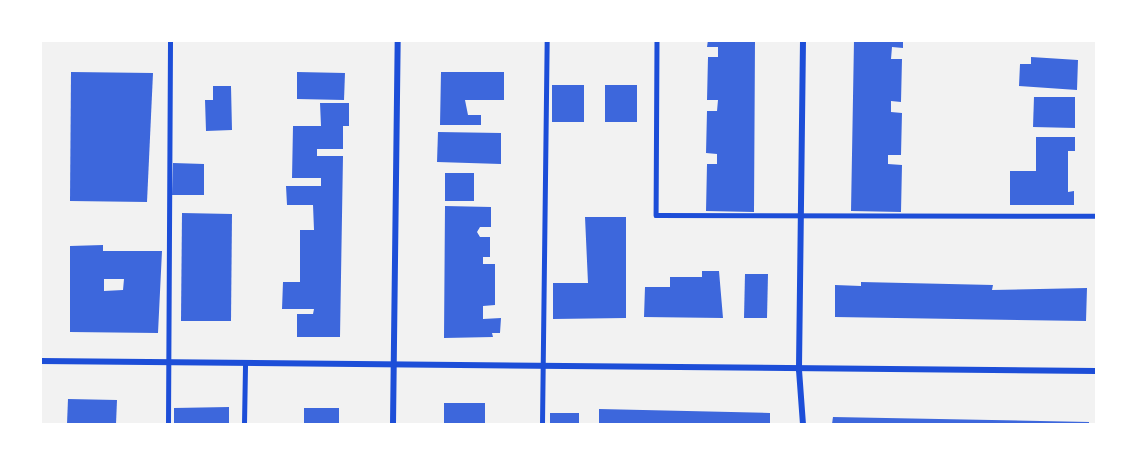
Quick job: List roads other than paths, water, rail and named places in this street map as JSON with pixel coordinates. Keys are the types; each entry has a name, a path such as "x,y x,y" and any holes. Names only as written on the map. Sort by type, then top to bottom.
{"street":[{"path":"393,424 398,40"},
{"path":"803,40 799,370 803,424"},
{"path":"40,361 245,365 1096,371"}],"lane":[{"path":"168,424 170,40"},
{"path":"542,424 547,40"},
{"path":"657,40 656,215 1096,216"},
{"path":"244,424 245,365"}]}
